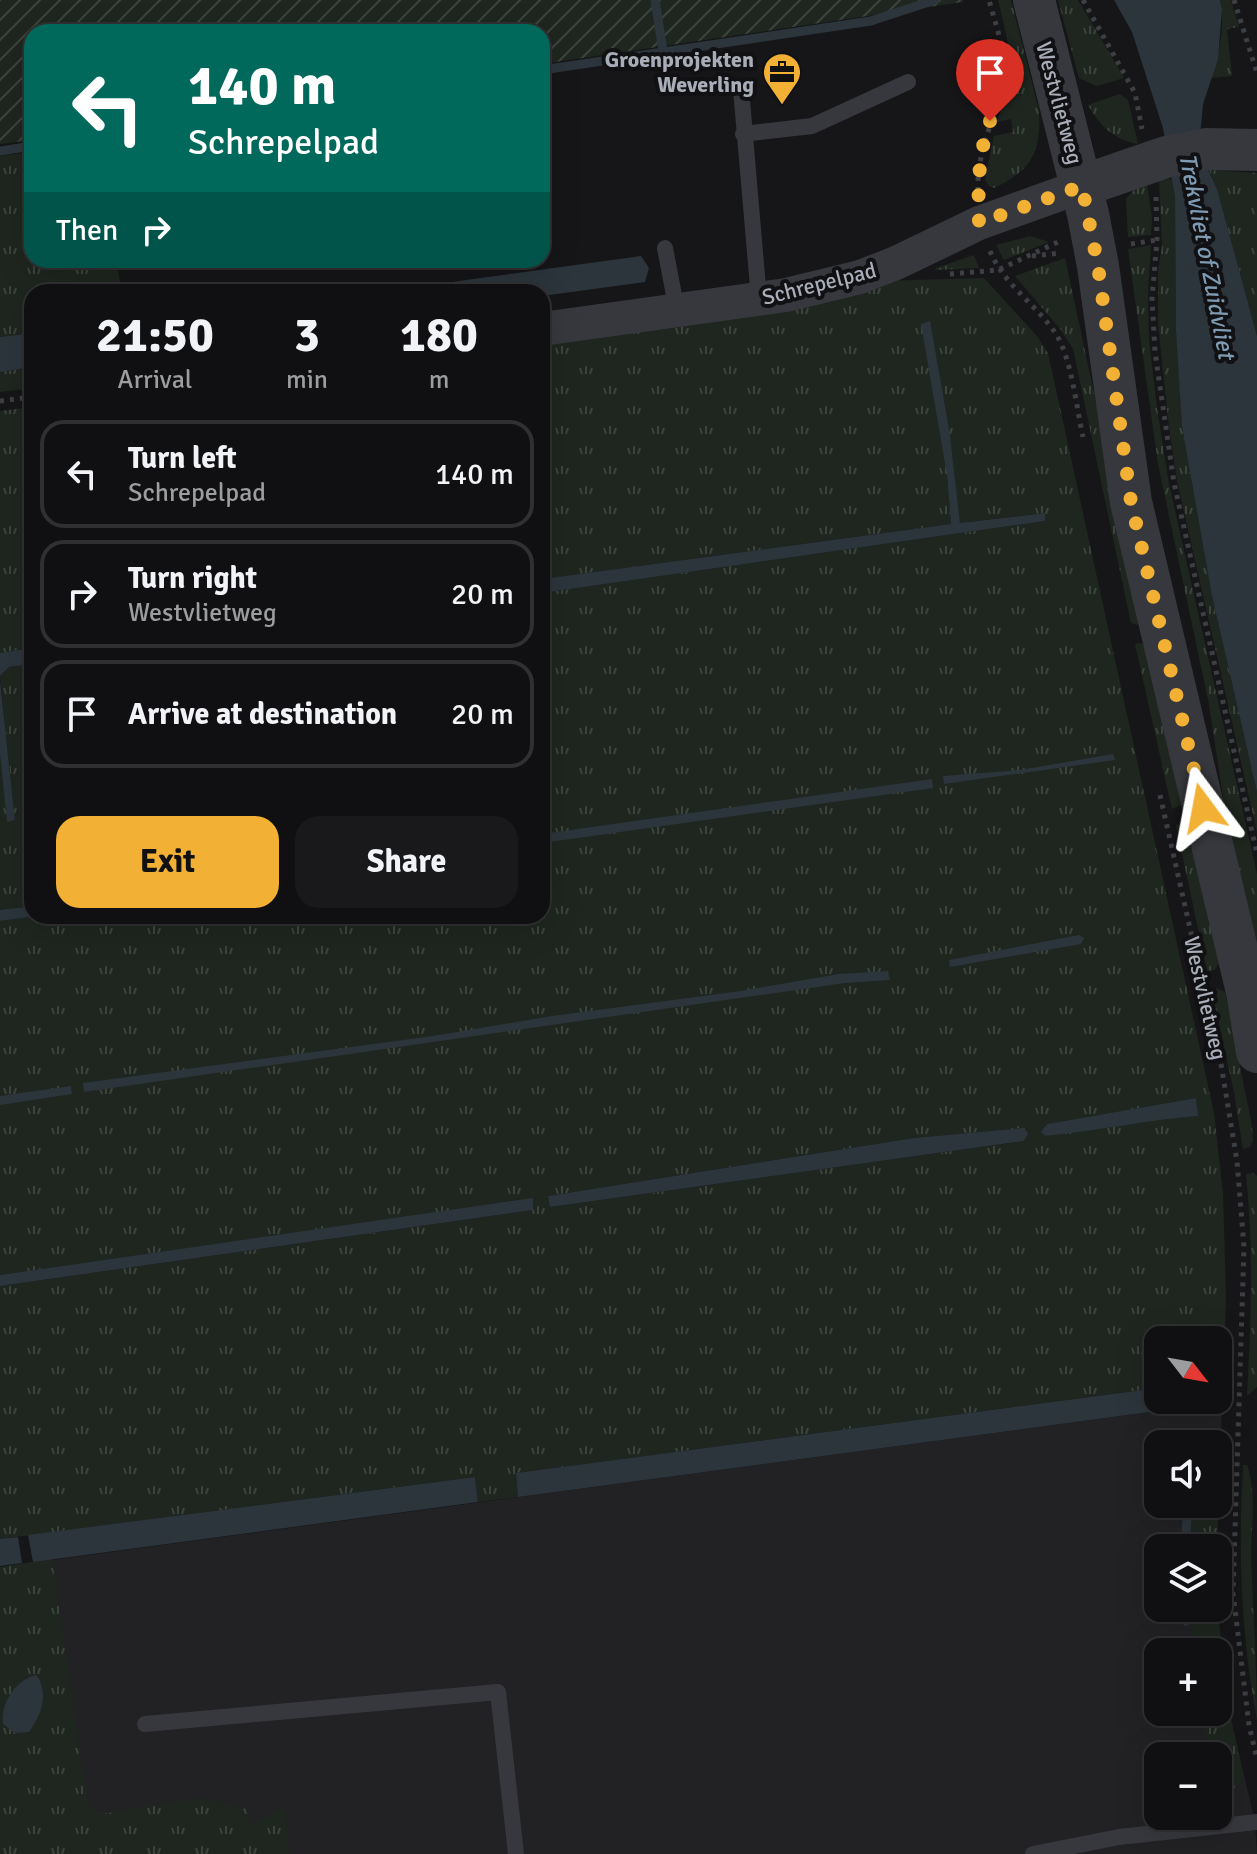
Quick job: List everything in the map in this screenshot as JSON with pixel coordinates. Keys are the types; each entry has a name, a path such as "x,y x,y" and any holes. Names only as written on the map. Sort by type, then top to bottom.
{"street":[{"name":"Westvlietweg","path":"1034,0 1082,186 1098,266 1131,502 1247,992 1238,1056"},
{"path":"1082,186 1173,156 1257,150"},
{"name":"Schrepelpad","path":"550,328 786,295 860,277 979,223 1082,186"}],"lane":[{"path":"743,134 812,126 908,82"},
{"path":"741,89 759,299"},
{"path":"665,248 677,311"},
{"path":"145,1724 498,1692 516,1854"},
{"path":"1033,1854 1119,1837 1257,1822"}],"path":[{"name":"Westvlietweg","path":"979,223 977,178 1005,65 989,0"},
{"path":"1083,0 1173,156 1157,204 1152,299 1155,352 1174,483 1257,854"},
{"path":"1234,0 1257,73"},
{"path":"998,270 1058,338 1064,352 1083,441"},
{"path":"0,401 24,398"},
{"name":"Westvlietweg","path":"1158,789 1217,1045"},
{"name":"Westvlietweg","path":"1238,1056 1230,1103 1244,1247 1233,1593 1249,1725 1257,1759"}],"shaded area":[{"path":"1144,1413 1222,1414 1221,1430 1144,1430 1144,1518 1218,1518 1218,1534 1144,1534 1144,1622 1219,1622 1221,1638 1144,1638 1144,1726 1232,1726 1232,1723 1255,1822 1257,1854 0,1854 0,1567"}],"green space":[{"path":"0,0 963,0 550,63 550,24 24,24 24,141 0,144"},
{"path":"998,0 1011,0 1039,111 1039,125 1032,158 1017,174 994,188 985,180 994,136 1013,132 1011,119 997,122 1007,88 1010,61"},
{"path":"1058,0 1078,0 1124,78 1097,86 1079,78"},
{"path":"1220,0 1231,0 1239,27 1227,29 1232,76 1211,78 1221,39"},
{"path":"1120,94 1128,100 1138,144 1121,139 1108,130 1088,105"},
{"path":"24,153 24,268 118,268 120,284 24,284 24,334 0,337 0,156"},
{"path":"1209,170 1257,173 1257,336 1217,189"},
{"path":"1146,176 1152,218 1151,235 1128,237 1126,199"},
{"path":"1172,179 1182,427 1212,596 1257,792 1257,832 1177,481 1168,419 1158,322 1158,271 1162,246 1159,180"},
{"path":"1030,236 1049,242 1004,260 996,245"},
{"path":"1151,245 1149,340 1157,408 1169,484 1257,874 1257,986 1235,878 1209,704 1158,464 1128,249"},
{"path":"974,255 979,268 935,270 936,268"},
{"path":"1065,258 1142,617 1138,625 1131,623 1073,349 1061,330 1015,276"},
{"path":"984,278 1036,335 1048,353 1214,1113 1223,1194 1225,1326 1144,1326 1144,1390 516,1473 518,1497 478,1502 475,1477 0,1539 0,1286 533,1210 531,1199 0,1275 0,921 24,918 24,924 550,924 550,592 1045,521 1044,513 960,523 950,435 947,475 951,524 550,578 550,340 880,281","holes":["1196,1098 1197,1116 1045,1136 1041,1132 1048,1124","1023,1128 1024,1141 550,1207 548,1196 914,1138"]},
{"path":"24,368 24,389 0,392 0,372"},
{"path":"24,408 24,649 0,653 0,411"},
{"path":"1135,644 1148,647 1181,805 1172,809"},
{"path":"24,665 24,907 0,910 0,755 7,821 15,820 0,676 9,667"},
{"path":"1183,823 1189,827 1219,963 1214,970 1207,971 1176,825"},
{"path":"1211,989 1225,992 1252,1126 1253,1141 1250,1147 1243,1149"},
{"path":"1246,1174 1257,1176 1257,1387 1247,1396 1251,1257"},
{"path":"1243,1465 1247,1465 1253,1499 1251,1558 1257,1720 1247,1657 1242,1593"},
{"path":"1194,1518 1218,1518 1218,1534 1193,1534"},
{"path":"52,1559 87,1804 102,1814 204,1798 246,1809 251,1824 283,1808 290,1854 0,1854 0,1567"},
{"path":"1192,1622 1219,1622 1221,1638 1194,1638"},
{"path":"1232,1724 1243,1777 1235,1788 1232,1789 1232,1742 1208,1742 1206,1726"}],"water":[{"name":"Trekvliet of Zuidvliet","path":"1114,0 1220,0 1222,10 1218,59 1203,104 1200,136 1205,163 1217,189 1257,336 1257,792 1212,596 1182,427 1176,331 1175,197 1163,128 1132,32"},
{"path":"641,256 649,268 645,282 550,295 550,284 437,284"},
{"path":"930,321 950,435 960,523 1045,513 1045,521 550,592 550,578 951,524 947,475 921,324"},
{"path":"24,334 24,368 0,372 0,337"},
{"path":"24,649 24,665 9,667 0,676 0,653"},
{"path":"0,680 15,820 7,822 0,755"},
{"path":"1113,754 1115,760 944,784 943,776 1020,770"},
{"path":"932,779 933,788 550,842 550,833"},
{"path":"24,907 24,918 0,921 0,910"},
{"path":"1079,935 1084,938 1081,944 950,967 949,960"},
{"path":"888,971 890,980 845,983 84,1092 83,1083 433,1036 839,974"},
{"path":"71,1086 72,1094 0,1105 0,1096"},
{"path":"1196,1098 1198,1116 1045,1136 1041,1132 1047,1124"},
{"path":"1023,1128 1028,1133 1024,1141 550,1207 548,1196 914,1138"},
{"path":"533,1198 533,1210 0,1286 0,1275"},
{"path":"1144,1390 1144,1413 518,1497 516,1473"},
{"path":"475,1477 478,1502 33,1562 28,1535"},
{"path":"18,1537 22,1563 0,1566 0,1539"},
{"path":"36,1675 43,1696 40,1711 29,1732 14,1733 3,1724 4,1708 16,1687"}],"waterway":[{"path":"655,0 663,51"},
{"path":"550,69 871,21 935,0"},
{"path":"0,151 24,147"},
{"path":"1186,1534 1187,1518"}],"place":[{"name":"Groenprojekten Weverling","path":"782,106"}],"route":[{"path":"990,121 977,178 979,223 1082,186 1098,266 1131,502 1203,808"}]}
